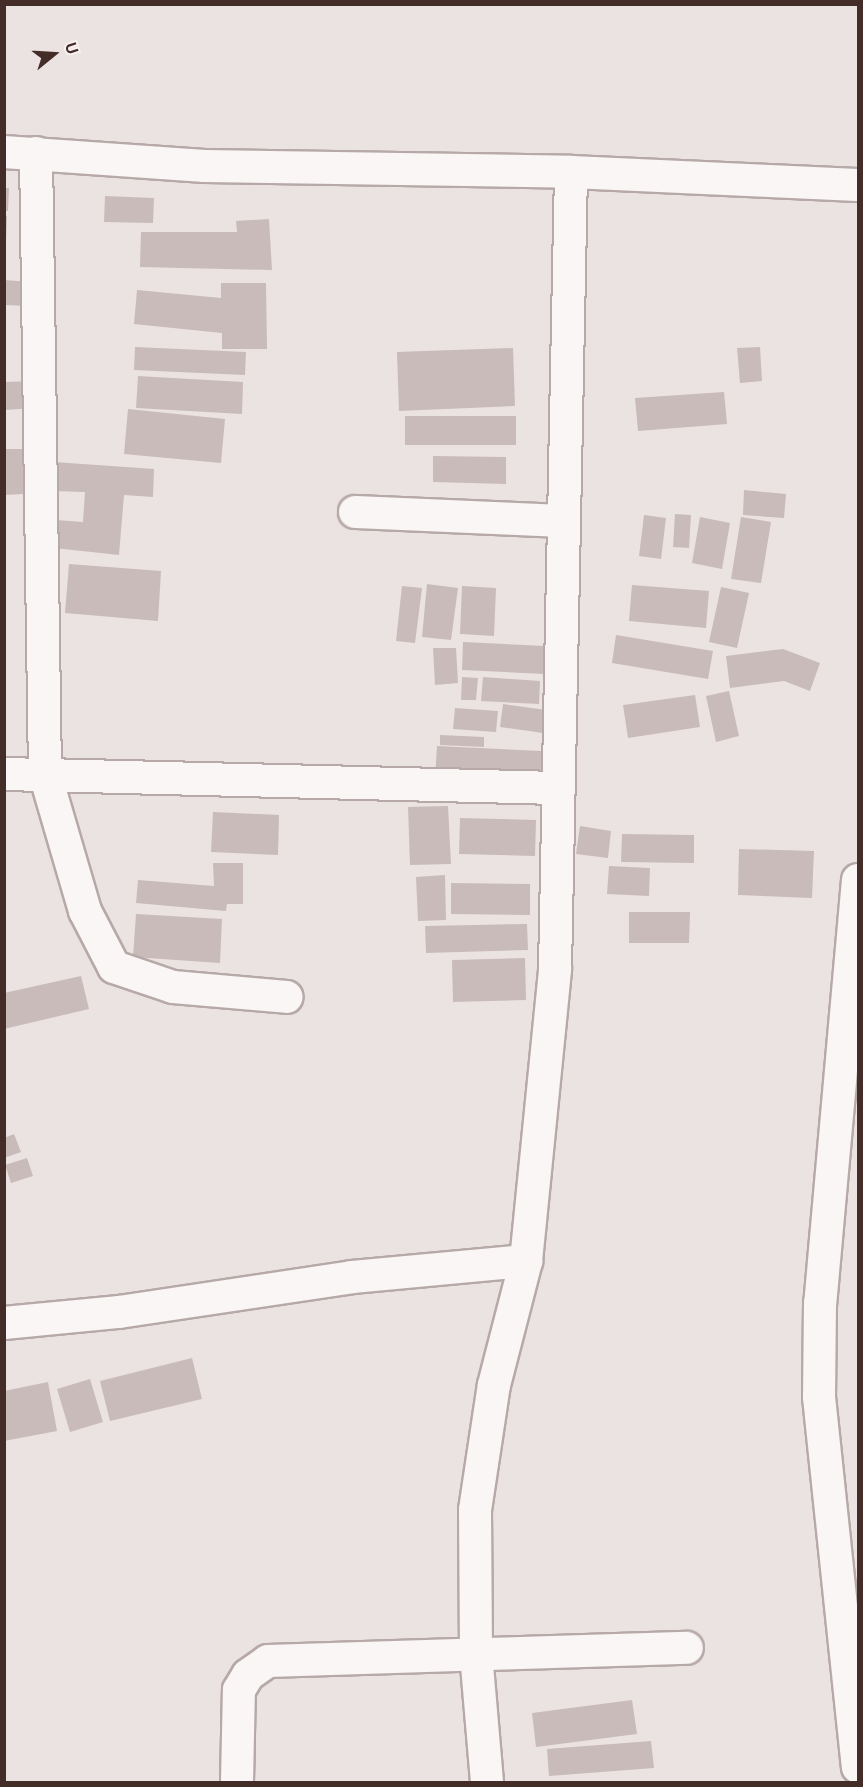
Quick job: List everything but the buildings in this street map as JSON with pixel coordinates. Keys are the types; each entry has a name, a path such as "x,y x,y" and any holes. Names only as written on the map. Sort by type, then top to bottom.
{"street":[{"path":"4,152 205,166 571,172 858,185"},
{"path":"36,153 45,774 85,911 114,967 173,987 286,997"},
{"path":"487,1782 476,1653 475,1510 494,1385 526,1261 555,969 571,172"},
{"path":"355,512 564,521"},
{"path":"4,774 558,788"},
{"path":"858,880 820,1303 819,1397 858,1767"},
{"path":"4,1323 118,1312 352,1276 526,1261"},
{"path":"237,1782 239,1690 248,1675 268,1661 687,1648"}]}
